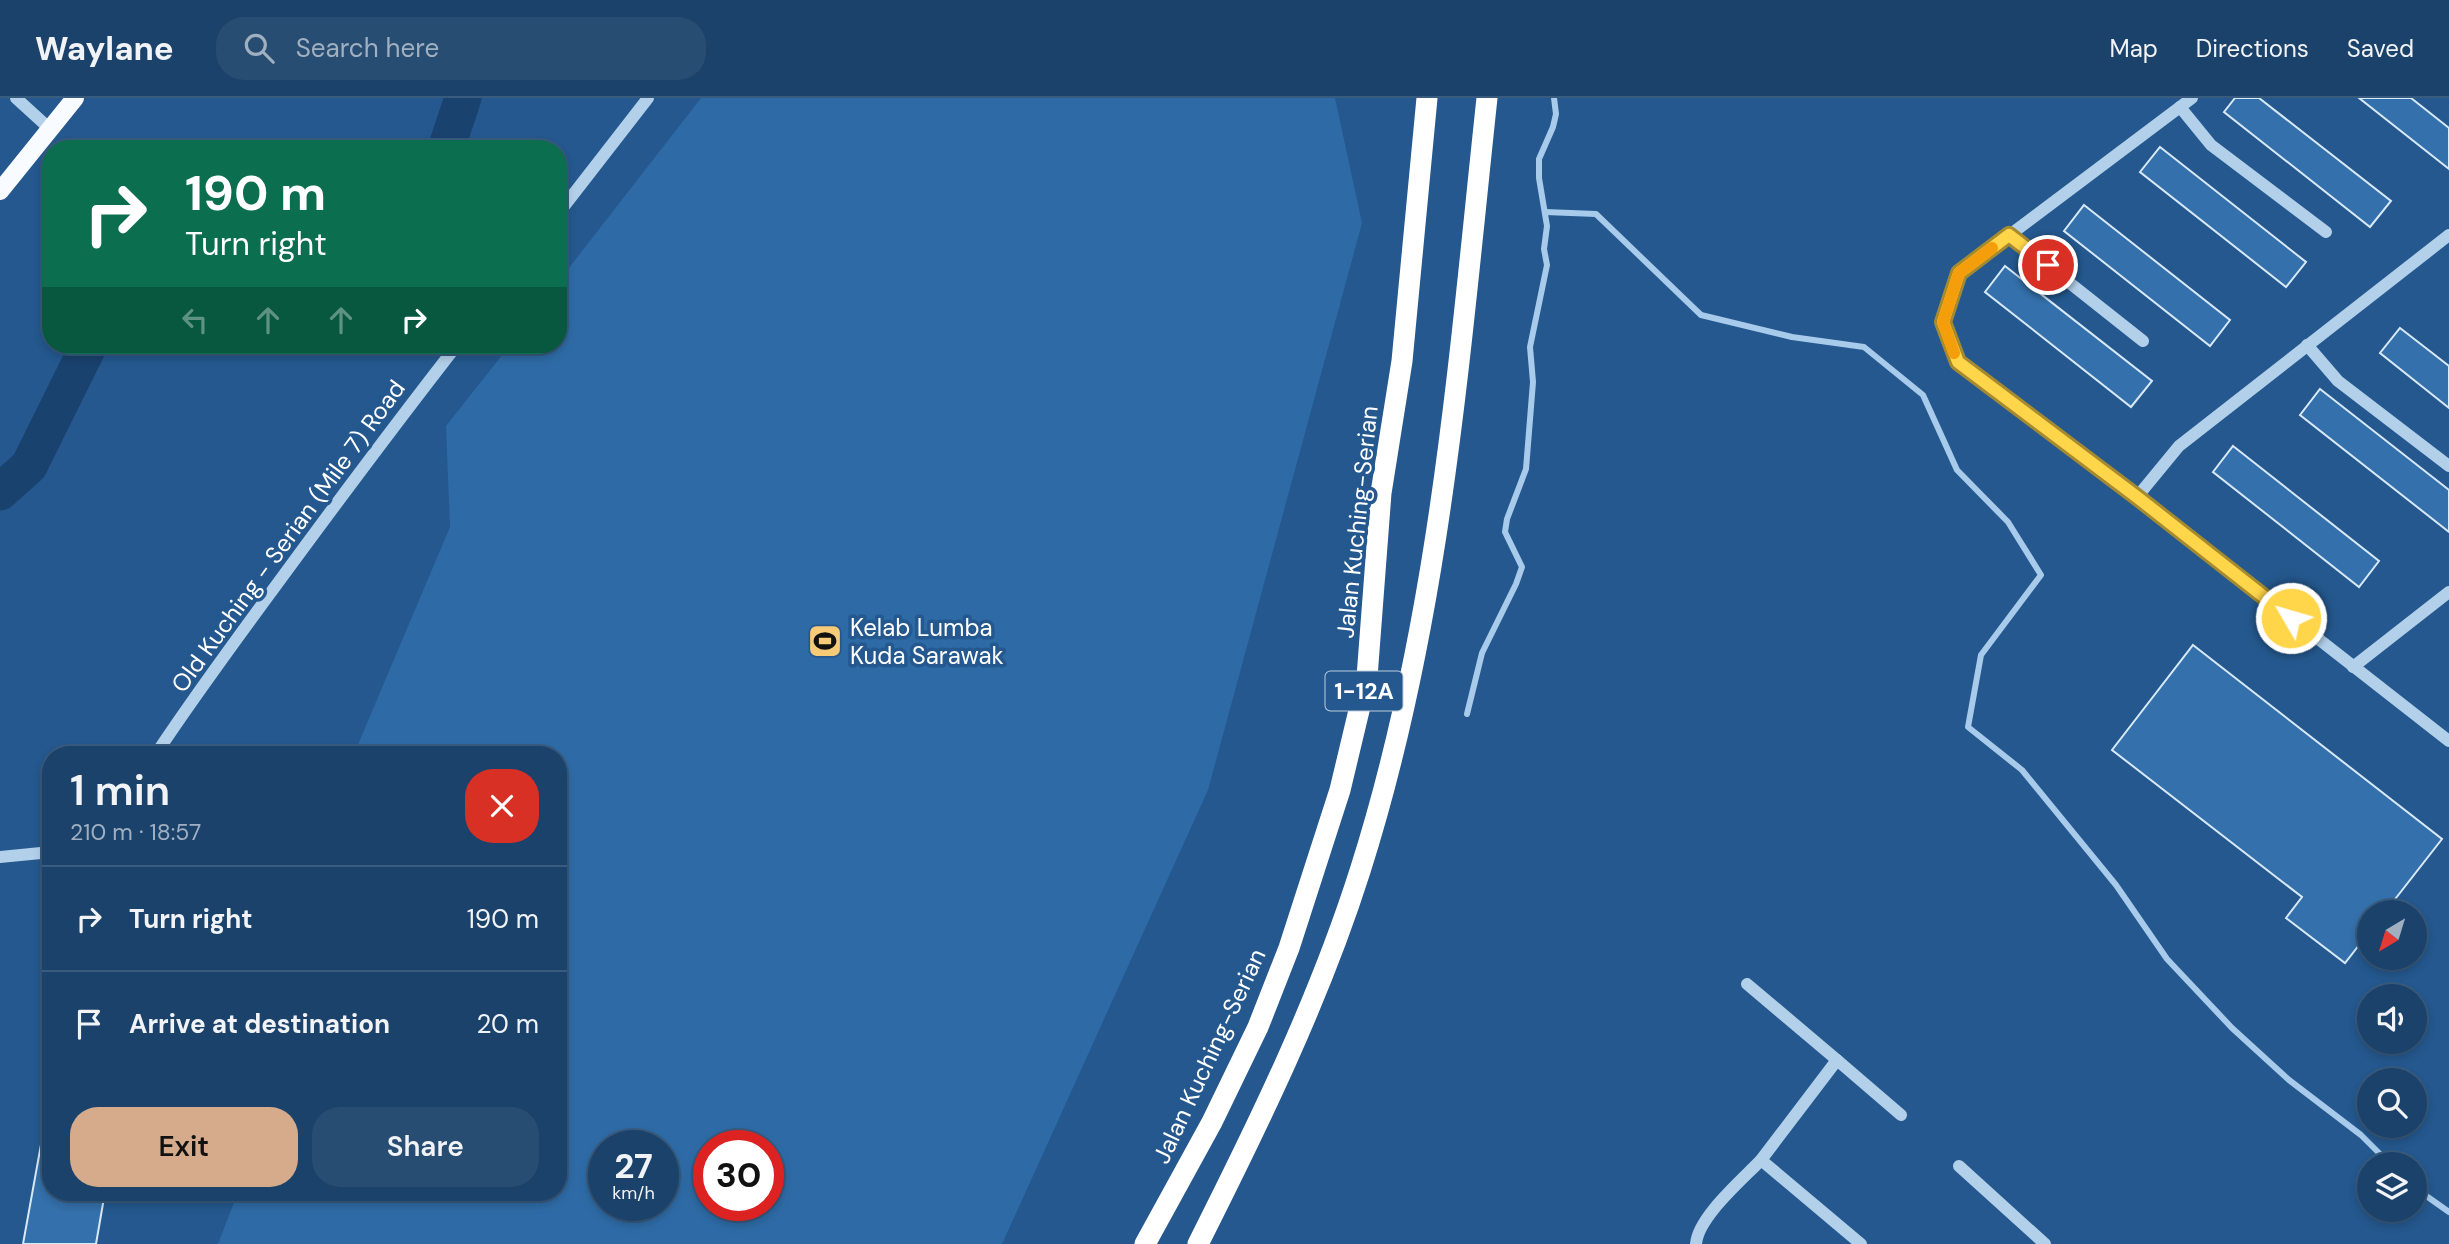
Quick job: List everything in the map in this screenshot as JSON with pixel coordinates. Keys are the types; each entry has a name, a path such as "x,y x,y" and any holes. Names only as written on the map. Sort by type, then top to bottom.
{"highway":[{"name":"Jalan Kuching-Serian","path":"1145,1244 1212,1122 1258,1027 1314,875 1343,778 1367,677 1381,493 1402,361 1427,98"},
{"path":"1198,1244 1287,1060 1327,965 1360,871 1389,769 1417,650 1437,537 1468,284 1487,98"}],"main road":[{"path":"0,191 75,98"}],"street":[{"path":"16,98 50,129"},
{"path":"567,202 648,98"},
{"path":"2192,98 1959,273 1943,322 1958,362 2137,497 2449,741"},
{"path":"2180,107 2211,145 2326,232"},
{"path":"2009,235 2143,341"},
{"path":"2137,497 2179,446 2449,235"},
{"path":"2307,345 2338,381 2449,466"},
{"name":"Old Kuching - Serian (Mile 7) Road","path":"161,746 339,500 450,354"},
{"path":"2353,667 2449,592"},
{"path":"0,858 42,853"},
{"path":"1747,984 1901,1115"},
{"path":"1696,1244 1696,1236 1705,1220 1761,1160 1837,1060"},
{"path":"1761,1160 1861,1244"},
{"path":"1959,1166 2045,1244"}],"shaded area":[{"name":"Kelab Lumba Kuda Sarawak","path":"701,98 1335,98 1362,223 1208,790 1002,1244 218,1244 235,1201 567,1201 567,746 357,746 450,527 446,426 503,354 567,354 567,270"}],"building":[{"path":"2235,98 2259,98 2391,201 2370,227 2224,112"},
{"path":"2359,98 2411,98 2449,128 2449,169"},
{"path":"2160,147 2306,262 2286,287 2140,172"},
{"path":"2084,205 2230,320 2210,346 2064,231"},
{"path":"2005,266 2152,381 2131,407 1985,292"},
{"path":"2400,328 2449,366 2449,408 2380,353"},
{"path":"2320,389 2449,490 2449,532 2300,415"},
{"path":"2233,446 2379,561 2359,587 2213,472"},
{"path":"2193,645 2442,839 2394,900 2357,900 2357,948 2345,963 2286,918 2302,897 2112,750"},
{"path":"42,1139 42,1201 103,1201 96,1244 23,1244"}],"waterway":[{"path":"449,140 463,98"},
{"path":"1467,714 1482,653 1522,567 1505,532 1507,519 1526,469 1533,382 1530,347 1547,265 1544,249 1547,226 1539,178 1539,159 1553,127 1556,114 1554,98"},
{"path":"1545,212 1596,214 1701,315 1792,337 1864,347 1923,395 1957,470 2008,522 2041,575 1981,655 1968,727 2022,770 2116,885 2167,959 2232,1028 2289,1080 2361,1135 2378,1152"},
{"path":"0,492 29,466 85,354"},
{"path":"2427,1196 2449,1212"}],"slow traffic":[{"path":"1954,353 1943,322 1959,273 1992,248"}],"place":[{"name":"Kelab Lumba Kuda Sarawak","path":"825,641"}],"route":[{"path":"2048,265 2009,235 1959,273 1943,322 1958,362 2291,618"}]}
